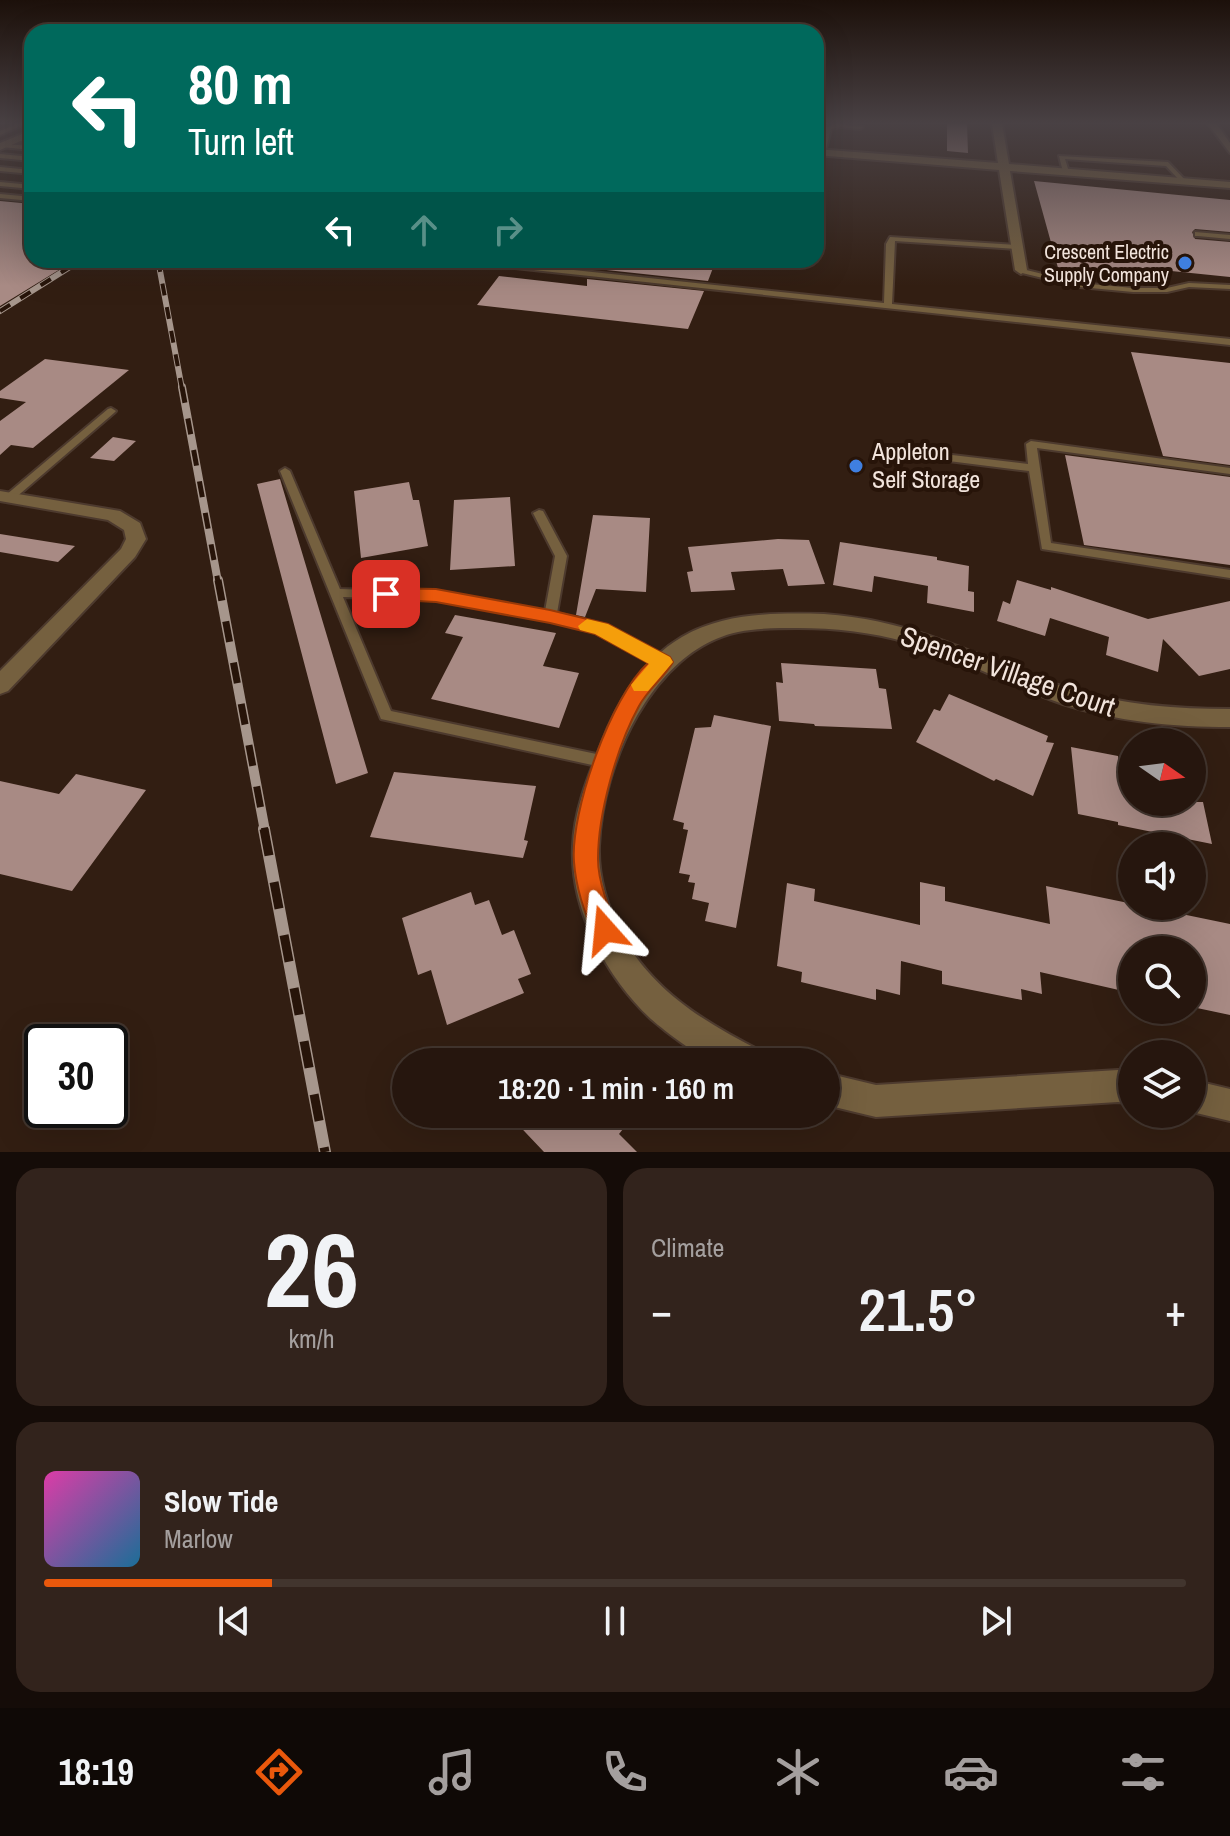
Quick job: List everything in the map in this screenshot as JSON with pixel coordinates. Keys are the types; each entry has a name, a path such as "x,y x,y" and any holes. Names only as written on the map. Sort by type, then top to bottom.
{"street":[{"path":"1006,178 1021,270"},
{"path":"1134,178 1230,185"},
{"path":"0,685 128,553 136,539 133,527 122,518 5,496"},
{"name":"Spencer Village Court","path":"726,1048 666,1012 633,975 613,946 597,913 586,861 592,808 628,705 647,677 696,637 732,625 808,621 848,624 920,638 1068,697 1101,706 1142,714 1230,718"},
{"path":"840,1092 876,1101 930,1100 1118,1086"},
{"path":"1206,1099 1230,1105"}],"lane":[{"path":"1181,178 1184,182"},
{"path":"0,184 24,186"},
{"path":"0,196 24,198"},
{"path":"1198,234 1230,237"},
{"path":"888,306 890,244 893,239 1017,247"},
{"path":"533,268 1230,342"},
{"path":"1021,270 1080,285 1133,290 1167,290 1189,285 1230,287"},
{"path":"5,496 111,411"},
{"path":"1230,471 1031,444 1046,546 1230,574"},
{"path":"901,452 1034,468"},
{"path":"285,471 386,715 606,762"},
{"path":"539,513 561,556 550,616"},
{"path":"335,593 436,596 550,616 601,629 663,662"}],"building":[{"path":"1034,181 1230,200 1230,232 1195,229 1192,232 1195,239 1230,242 1230,277 1142,268 1148,285 1060,275"},
{"path":"0,201 24,203 24,268 62,268 0,306"},
{"path":"588,268 713,268 708,281"},
{"path":"499,276 587,286 587,279 704,291 688,329 477,305"},
{"path":"1131,352 1230,363 1230,465 1163,456"},
{"path":"45,359 129,370 33,448 11,445 0,455 0,421 26,402 0,398 0,391"},
{"path":"113,437 136,441 114,461 90,458"},
{"path":"1065,455 1230,477 1230,565 1084,545"},
{"path":"280,479 368,773 336,784 257,484"},
{"path":"409,482 413,500 419,500 428,546 361,558 354,491"},
{"path":"510,497 515,566 450,570 454,500"},
{"path":"593,515 650,518 646,592 596,589 585,617 576,615"},
{"path":"0,534 75,546 58,562 0,552"},
{"path":"778,539 809,540 825,584 788,586 783,569 731,572 735,590 691,592 687,572 693,571 688,547"},
{"path":"840,542 937,557 937,560 969,566 968,591 974,592 974,612 927,603 928,586 874,576 872,592 833,585"},
{"path":"1017,580 1051,590 1051,587 1148,619 1230,601 1230,669 1199,676 1163,639 1158,672 1106,655 1109,637 1050,618 1045,636 997,621 1003,601 1010,604"},
{"path":"455,615 556,633 543,666 579,673 559,728 431,699 463,637 445,633"},
{"path":"781,663 876,669 879,688 886,689 892,729 815,726 779,721 776,682 783,683"},
{"path":"949,694 1048,736 1046,742 1054,743 1033,796 996,779 994,781 916,742 934,709 940,711"},
{"path":"714,715 771,726 736,928 705,921 709,903 692,899 695,883 688,882 690,875 679,873 688,830 683,829 684,823 673,820 695,728 711,727"},
{"path":"1071,747 1118,756 1118,816 1206,816 1212,844 1206,843 1206,832 1153,832 1078,814"},
{"path":"394,772 536,786 523,858 370,837"},
{"path":"76,774 146,790 72,891 0,874 0,781 59,794"},
{"path":"920,882 945,887 945,901 1050,924 1046,886 1118,901 1118,920 1206,919 1230,924 1230,1015 1206,1010 1206,936 1118,936 1118,990 1040,972 1042,994 1021,989 1022,1000 942,984 942,971 901,961 900,995 876,989 876,1000 801,982 802,972 777,966 787,883 815,889 814,901 920,925"},
{"path":"471,892 475,905 489,900 502,935 514,930 531,974 518,979 524,993 447,1025 431,970 418,975 402,918"},
{"path":"521,1128 624,1128 619,1134 637,1152 544,1152"}],"railway":[{"path":"0,311 68,268"},
{"path":"159,268 182,389"},
{"path":"182,387 218,582"},
{"path":"218,580 265,831"},
{"path":"264,829 325,1152"}],"slow traffic":[{"path":"587,626 601,629 663,662 641,685"}],"place":[{"name":"Crescent Electric Supply Company","path":"1185,263"},
{"name":"Appleton Self Storage","path":"856,466"}],"route":[{"path":"386,594 436,596 550,616 601,629 663,662 647,677 628,705 592,808 586,861 597,913 605,930"}]}
